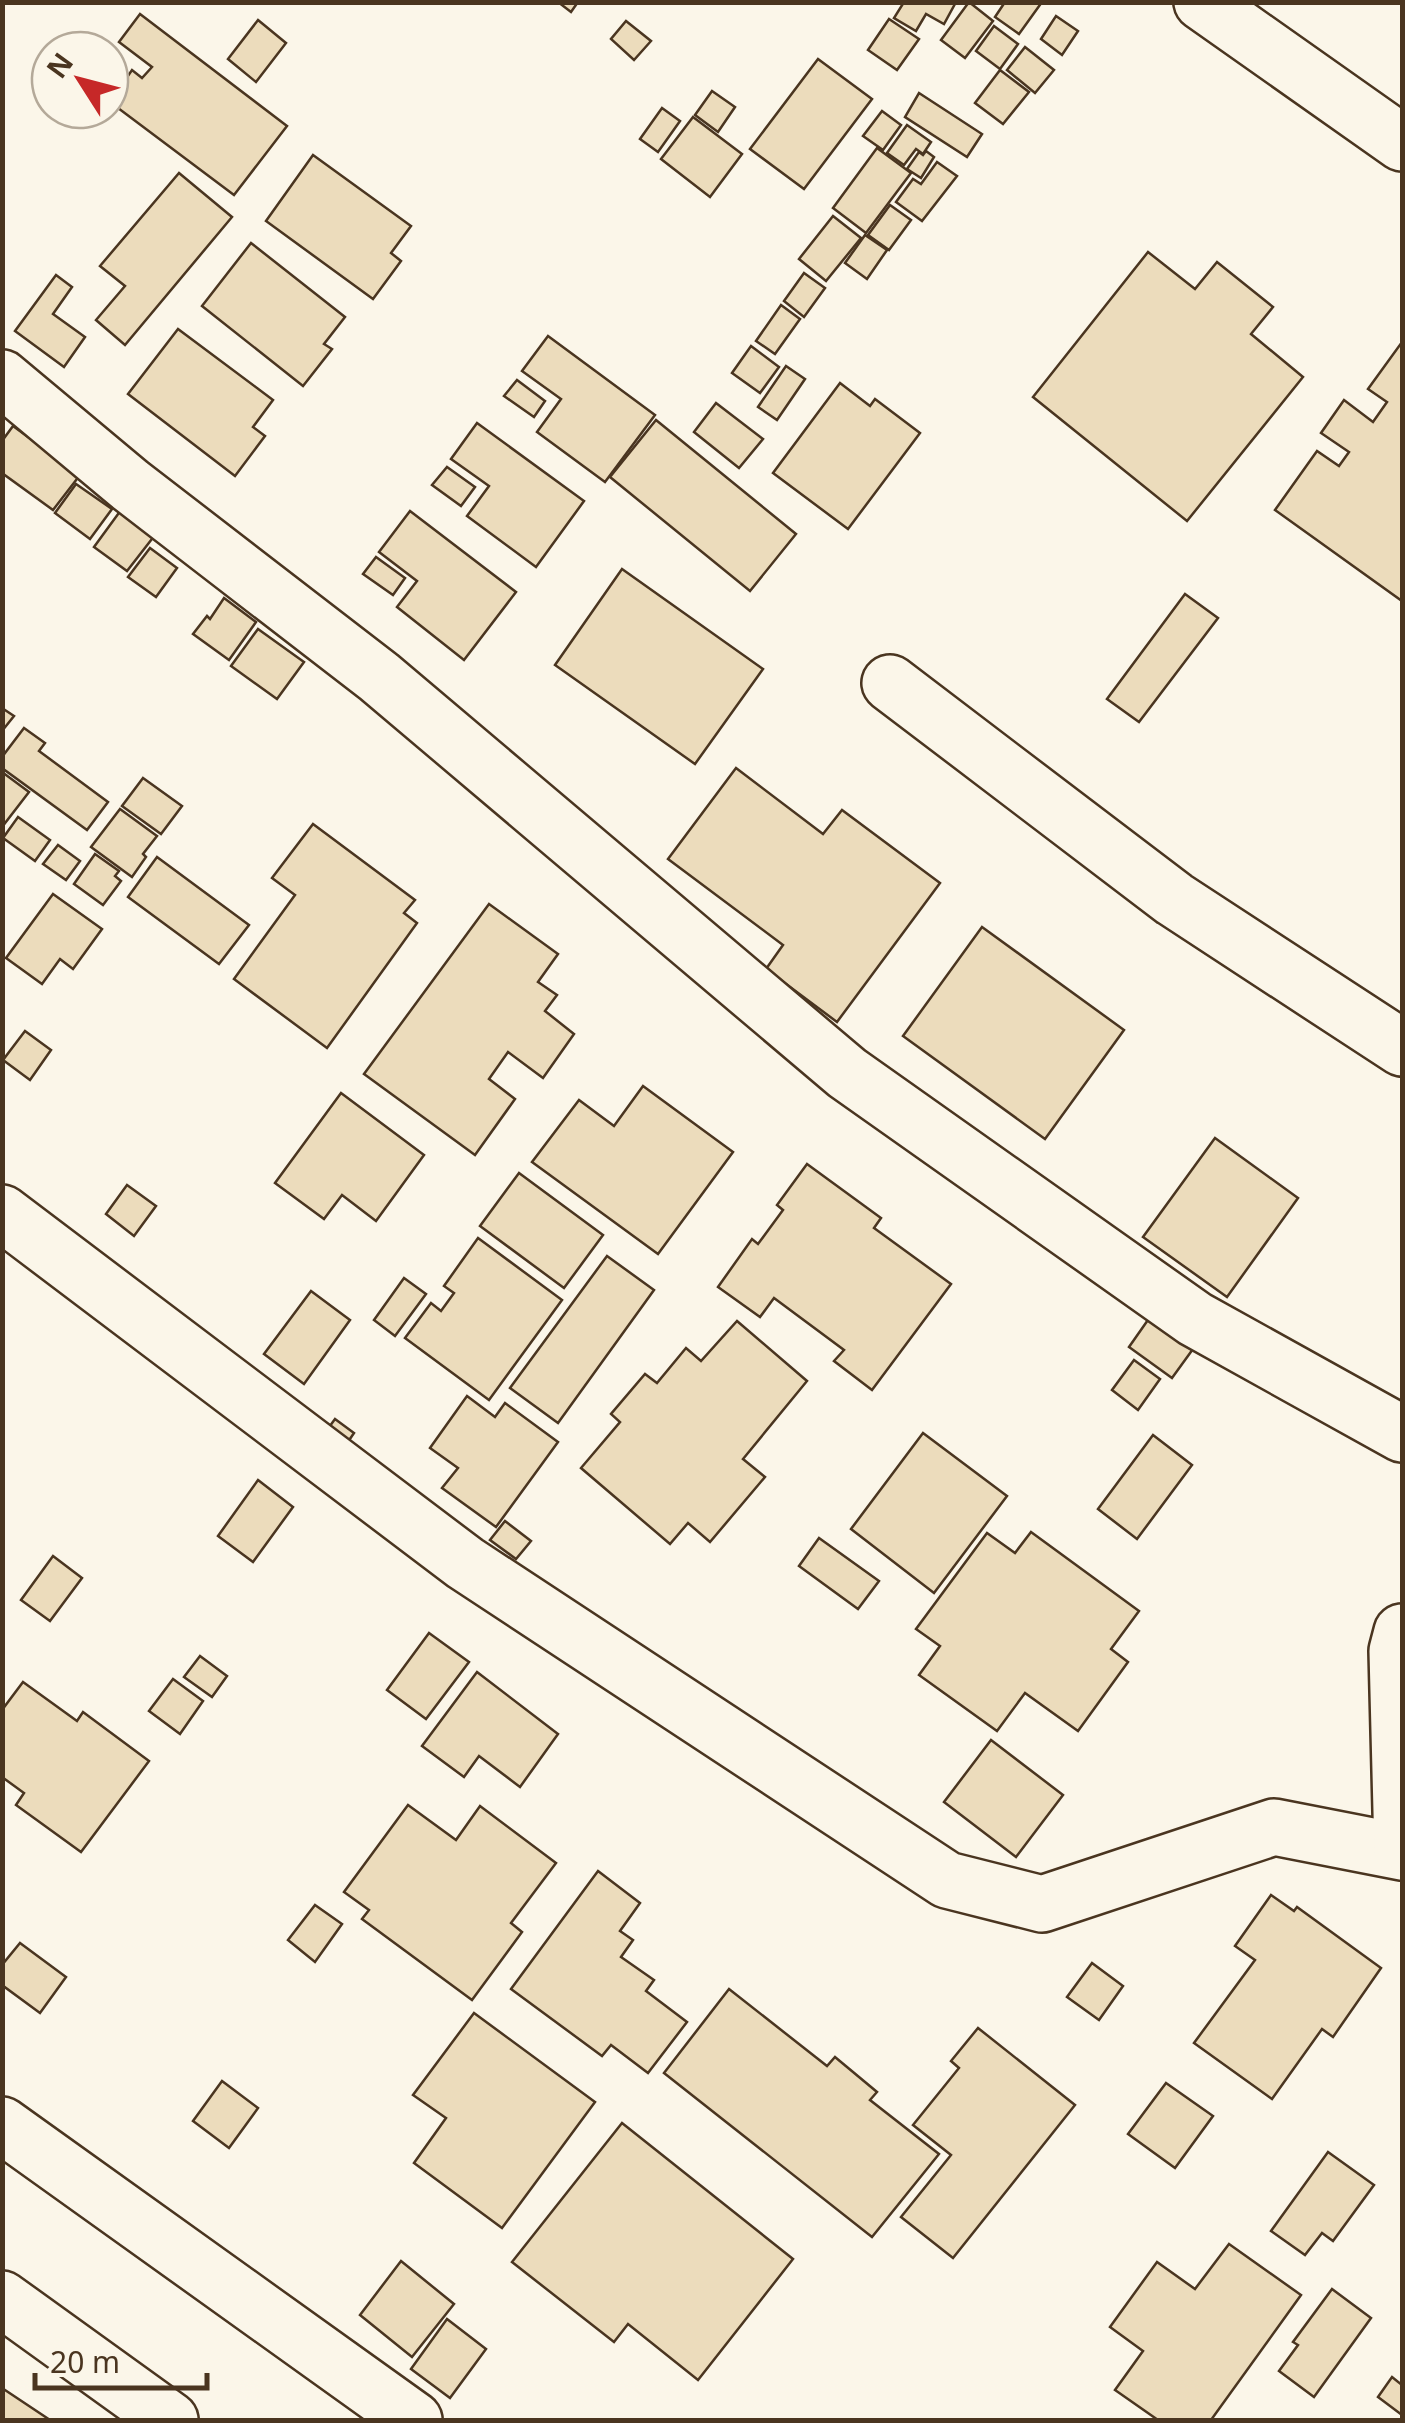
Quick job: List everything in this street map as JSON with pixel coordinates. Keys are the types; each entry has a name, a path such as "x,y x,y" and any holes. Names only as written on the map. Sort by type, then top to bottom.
{"street":[{"path":"1202,2 1402,143"},
{"path":"2,378 130,484 380,677 847,1073 1195,1319 1402,1434"},
{"path":"890,682 1174,900 1402,1048"},
{"path":"2,1214 465,1563 947,1880 1042,1904 1274,1827 1402,1852 1396,1650 1402,1632"},
{"path":"2,2126 414,2420"},
{"path":"2,2299 170,2420"}],"building":[{"path":"558,2 578,2 571,12"},
{"path":"904,2 956,2 944,24 926,14 916,31 894,18"},
{"path":"969,2 993,21 965,58 941,40"},
{"path":"1005,2 1042,2 1019,34 995,17"},
{"path":"140,14 287,126 234,195 130,117 130,73 132,70 142,78 152,67 130,50 128,30"},
{"path":"1056,16 1078,31 1062,55 1041,39"},
{"path":"889,19 919,39 897,70 868,50"},
{"path":"258,20 286,43 256,82 228,59"},
{"path":"626,21 651,41 634,60 611,39"},
{"path":"994,26 1018,44 1000,69 976,51"},
{"path":"1025,47 1054,70 1035,93 1007,70"},
{"path":"818,59 872,99 804,189 750,149"},
{"path":"1000,70 1029,92 1003,124 975,103"},
{"path":"712,91 735,107 718,132 695,115"},
{"path":"919,93 982,134 967,157 905,117"},
{"path":"662,108 680,121 658,152 640,139"},
{"path":"882,111 901,125 883,150 863,136"},
{"path":"693,117 742,154 710,197 661,159"},
{"path":"907,125 931,142 923,154 916,149 904,165 887,153"},
{"path":"877,148 911,173 866,233 833,208"},
{"path":"926,151 934,157 921,178 907,169 919,152 923,155"},
{"path":"313,155 411,226 391,253 401,261 373,299 266,221"},
{"path":"937,162 957,176 922,221 896,202 913,179 921,184"},
{"path":"179,173 232,217 125,345 96,320 125,286 100,266"},
{"path":"890,205 911,220 889,250 868,235"},
{"path":"833,216 861,238 826,281 799,259"},
{"path":"865,235 887,250 867,279 845,263"},
{"path":"251,243 345,317 324,344 332,349 303,386 202,306"},
{"path":"1148,252 1195,289 1217,262 1273,307 1251,334 1303,377 1187,521 1033,397"},
{"path":"804,273 825,288 804,317 784,301"},
{"path":"56,275 72,287 53,314 85,337 64,367 15,331"},
{"path":"781,305 800,319 775,354 756,341"},
{"path":"178,329 273,400 253,427 265,436 235,476 128,394"},
{"path":"548,336 655,415 605,482 537,432 561,399 522,371"},
{"path":"1402,342 1402,601 1275,510 1317,451 1339,466 1349,452 1321,433 1344,400 1373,422 1387,402 1368,389"},
{"path":"751,346 779,367 760,393 732,373"},
{"path":"786,366 805,379 777,420 758,407"},
{"path":"517,380 545,401 534,417 504,396"},
{"path":"840,383 870,406 875,399 920,433 848,529 773,473"},
{"path":"716,403 763,439 739,468 694,432"},
{"path":"656,420 796,534 750,591 610,477"},
{"path":"477,423 584,501 536,567 467,516 489,486 451,459"},
{"path":"13,426 80,475 53,510 2,473 2,441"},
{"path":"447,467 475,487 461,506 432,485"},
{"path":"76,484 112,509 90,539 55,513"},
{"path":"121,510 155,535 127,571 94,547"},
{"path":"410,511 516,592 464,660 397,607 417,581 379,552"},
{"path":"150,548 177,568 156,597 128,577"},
{"path":"376,557 405,578 393,595 363,574"},
{"path":"622,569 763,669 695,764 555,665"},
{"path":"1185,594 1218,618 1139,722 1107,699"},
{"path":"224,598 256,622 229,660 193,634 207,616 210,619"},
{"path":"258,629 304,662 277,699 231,666"},
{"path":"2,708 14,716 2,731"},
{"path":"24,728 45,743 39,751 108,802 87,830 2,768 2,757"},
{"path":"736,768 823,834 842,810 940,883 837,1022 766,969 783,945 668,859"},
{"path":"2,772 29,792 2,827"},
{"path":"143,778 182,806 161,834 122,806"},
{"path":"120,809 157,836 132,877 91,847"},
{"path":"18,817 50,840 35,861 3,838"},
{"path":"313,824 415,900 404,913 417,923 327,1048 234,979 295,895 272,878"},
{"path":"58,845 80,861 66,880 43,864"},
{"path":"95,854 119,871 115,876 121,881 103,905 74,884"},
{"path":"157,857 249,925 219,964 128,897"},
{"path":"53,894 102,929 73,969 60,959 42,984 6,958"},
{"path":"489,904 558,954 538,982 557,995 545,1011 574,1034 543,1078 508,1052 489,1079 515,1099 475,1155 364,1074"},
{"path":"982,927 1124,1030 1045,1139 903,1036"},
{"path":"25,1031 51,1050 30,1080 3,1060"},
{"path":"643,1086 733,1152 658,1254 532,1162 579,1100 614,1126"},
{"path":"341,1093 424,1155 376,1221 342,1195 324,1219 275,1183"},
{"path":"1215,1138 1298,1198 1227,1297 1143,1237"},
{"path":"807,1164 881,1218 874,1228 951,1284 872,1390 834,1361 844,1350 774,1298 760,1317 718,1287 752,1239 758,1244 783,1210 777,1205"},
{"path":"519,1173 603,1235 564,1288 480,1226"},
{"path":"127,1185 156,1206 134,1236 106,1214"},
{"path":"478,1238 562,1300 489,1400 405,1338 431,1303 441,1311 454,1293 444,1286"},
{"path":"607,1256 654,1290 558,1423 510,1388"},
{"path":"404,1278 426,1294 395,1336 374,1320"},
{"path":"311,1291 350,1320 304,1384 264,1354"},
{"path":"1150,1317 1193,1349 1172,1378 1129,1347"},
{"path":"737,1321 807,1381 743,1459 765,1477 710,1542 688,1523 670,1544 581,1468 620,1422 611,1414 645,1374 657,1383 686,1348 701,1361"},
{"path":"1134,1360 1160,1379 1138,1410 1112,1390"},
{"path":"467,1396 495,1417 505,1403 558,1442 496,1527 442,1488 458,1468 430,1448"},
{"path":"335,1419 354,1433 339,1455 319,1441"},
{"path":"923,1433 1007,1496 934,1593 851,1529"},
{"path":"1153,1435 1192,1465 1137,1539 1098,1509"},
{"path":"258,1480 293,1507 253,1562 218,1536"},
{"path":"505,1521 531,1541 516,1559 490,1540"},
{"path":"1031,1532 1139,1611 1111,1649 1128,1662 1078,1731 1025,1693 997,1731 919,1675 940,1646 916,1629 987,1533 1015,1553"},
{"path":"819,1538 879,1581 858,1609 799,1566"},
{"path":"53,1556 82,1578 50,1621 21,1600"},
{"path":"429,1633 469,1662 426,1719 387,1690"},
{"path":"200,1656 227,1676 212,1697 184,1677"},
{"path":"477,1672 558,1734 520,1787 479,1756 464,1777 422,1746"},
{"path":"173,1679 203,1701 180,1734 149,1711"},
{"path":"23,1682 77,1721 83,1712 149,1761 81,1852 16,1805 24,1793 2,1777 2,1710"},
{"path":"991,1740 1063,1795 1016,1857 944,1802"},
{"path":"408,1805 456,1840 480,1806 556,1863 511,1923 522,1932 472,2000 362,1919 369,1910 344,1892"},
{"path":"598,1871 640,1903 620,1931 633,1940 621,1957 654,1980 646,1991 687,2022 648,2073 611,2045 602,2056 511,1989"},
{"path":"1271,1895 1294,1911 1297,1907 1381,1968 1333,2037 1322,2029 1272,2099 1194,2043 1255,1960 1235,1946"},
{"path":"315,1905 342,1924 315,1962 288,1940"},
{"path":"20,1943 66,1977 40,2013 2,1985 2,1965"},
{"path":"1092,1963 1123,1986 1099,2020 1067,1997"},
{"path":"729,1989 827,2066 835,2057 877,2092 870,2100 939,2154 872,2237 664,2073"},
{"path":"474,2013 595,2102 502,2228 414,2163 446,2118 413,2095"},
{"path":"978,2028 1075,2105 953,2258 901,2217 951,2155 913,2125 959,2068 951,2061"},
{"path":"222,2081 258,2108 229,2148 193,2121"},
{"path":"1166,2083 1213,2116 1175,2168 1128,2134"},
{"path":"622,2123 793,2259 698,2380 628,2324 614,2342 512,2262"},
{"path":"1328,2152 1374,2185 1333,2241 1322,2233 1305,2255 1271,2231"},
{"path":"1229,2244 1301,2295 1211,2420 1158,2420 1115,2390 1143,2351 1110,2327 1157,2262 1195,2289"},
{"path":"401,2261 454,2304 412,2357 360,2315"},
{"path":"1332,2289 1371,2318 1314,2397 1279,2371 1298,2345 1293,2342"},
{"path":"447,2319 486,2349 450,2398 411,2369"},
{"path":"1392,2377 1402,2385 1402,2415 1378,2397"},
{"path":"2,2388 50,2420 2,2420"}]}
